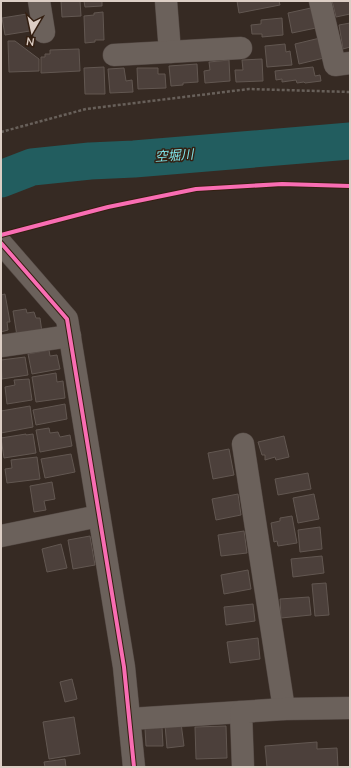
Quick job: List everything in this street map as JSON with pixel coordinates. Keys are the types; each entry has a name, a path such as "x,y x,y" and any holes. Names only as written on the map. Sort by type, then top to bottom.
{"street":[{"path":"39,1 44,32"},
{"path":"166,1 170,52"},
{"path":"320,1 335,65 350,63"},
{"path":"114,55 241,48"},
{"path":"1,243 67,319 124,667 134,767"},
{"path":"1,346 70,336"},
{"path":"243,444 284,709"},
{"path":"1,536 100,516"},
{"path":"130,719 284,709 350,708"},
{"path":"242,712 243,767"}],"path":[{"path":"1,132 86,109 249,89 350,92"}],"building":[{"path":"61,1 80,1 81,16 62,17"},
{"path":"84,1 102,1 102,6 85,7"},
{"path":"237,1 279,1 280,5 239,13"},
{"path":"332,1 350,1 350,14 336,17"},
{"path":"311,8 316,28 292,33 288,13"},
{"path":"103,12 104,40 95,40 95,42 85,43 84,16"},
{"path":"27,14 30,31 5,35 2,18"},
{"path":"282,18 283,35 262,37 262,34 252,34 251,25 261,24 261,20"},
{"path":"350,23 350,47 343,49 339,25"},
{"path":"320,38 324,58 299,64 295,44"},
{"path":"8,41 15,41 39,59 39,71 9,72"},
{"path":"285,44 286,52 290,51 292,65 267,67 265,46"},
{"path":"79,49 80,71 41,73 41,57 45,57 45,54 50,54 50,50"},
{"path":"262,59 263,81 236,82 235,70 243,70 242,60"},
{"path":"229,60 230,81 205,83 204,71 210,70 209,62"},
{"path":"197,64 198,82 183,83 183,85 171,86 169,66"},
{"path":"104,67 105,94 85,94 84,68"},
{"path":"313,67 315,76 320,75 321,81 297,83 296,80 282,82 282,79 276,80 275,71"},
{"path":"124,68 126,81 132,80 133,92 110,93 108,69"},
{"path":"137,68 158,68 158,74 165,74 166,88 138,89"},
{"path":"5,294 10,322 7,322 8,330 1,332 1,295"},
{"path":"26,309 27,313 34,312 36,318 40,318 42,332 17,336 13,311"},
{"path":"49,350 50,356 57,355 60,369 32,374 28,354"},
{"path":"25,357 28,375 2,379 1,360"},
{"path":"56,373 57,382 63,381 65,398 36,402 32,377"},
{"path":"29,379 32,400 7,404 5,387 15,385 14,380"},
{"path":"65,404 67,419 36,425 33,410"},
{"path":"30,406 33,427 1,433 1,411"},
{"path":"49,428 50,433 58,432 60,437 70,435 72,446 40,452 36,430"},
{"path":"33,434 36,453 4,458 1,438"},
{"path":"284,436 289,457 276,460 275,457 265,460 265,455 262,455 258,442"},
{"path":"229,449 234,475 213,479 208,453"},
{"path":"71,454 75,472 45,478 41,459"},
{"path":"37,457 40,479 7,483 5,469 12,468 11,460"},
{"path":"308,473 311,489 278,495 275,479"},
{"path":"52,482 55,499 44,501 46,510 34,512 30,486"},
{"path":"238,494 241,515 216,520 212,499"},
{"path":"314,494 319,519 298,523 293,498"},
{"path":"292,516 297,543 278,546 277,541 274,542 271,523 280,521 280,518"},
{"path":"320,527 322,549 300,552 298,530"},
{"path":"244,531 247,553 221,556 218,535"},
{"path":"90,536 95,565 73,569 68,540"},
{"path":"61,544 67,568 47,572 42,549"},
{"path":"322,556 324,573 293,577 291,559"},
{"path":"248,570 251,589 224,594 221,575"},
{"path":"326,583 329,615 315,616 312,584"},
{"path":"309,597 311,615 281,618 280,599"},
{"path":"253,604 255,621 226,625 224,607"},
{"path":"258,638 260,659 230,663 227,642"},
{"path":"72,679 77,699 65,702 60,682"},
{"path":"74,717 80,754 49,759 43,722"},
{"path":"181,723 184,746 167,748 165,725"},
{"path":"226,726 227,758 196,759 195,727"},
{"path":"162,727 163,746 146,746 145,728"},
{"path":"317,742 317,749 337,748 338,767 267,767 265,746"},
{"path":"65,759 66,767 45,767 44,762"}],"waterway":[{"name":"空堀川","path":"1,179 32,167 90,161 134,159 350,141"}],"cycle path":[{"path":"1,235 108,207 196,189 282,184 350,186"},
{"path":"1,243 67,319 124,667 134,767"}]}
